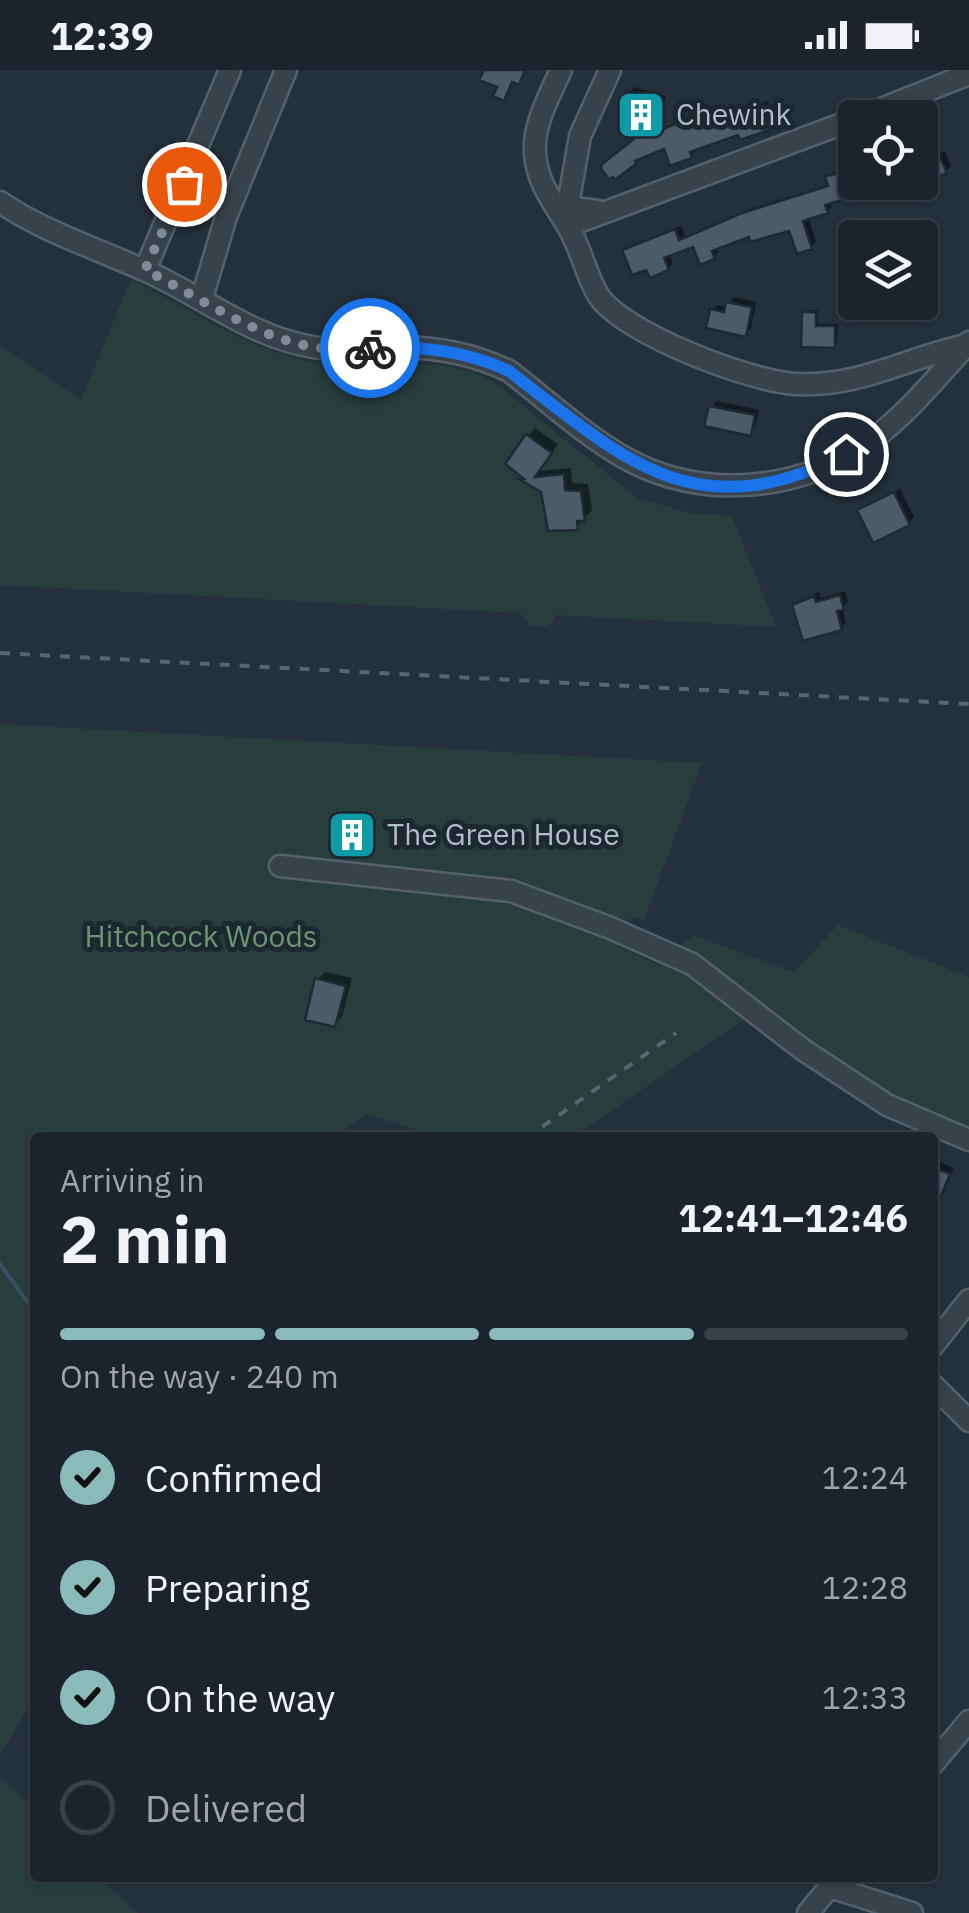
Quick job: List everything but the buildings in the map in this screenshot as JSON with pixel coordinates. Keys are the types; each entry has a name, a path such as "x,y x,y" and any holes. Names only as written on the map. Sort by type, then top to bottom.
{"street":[{"path":"145,270 230,70"},
{"path":"202,298 231,205 286,70"},
{"path":"561,70 535,140 537,173 542,189 568,226 599,296 618,316 739,374 780,383 842,382 885,373 938,351 968,344"},
{"path":"610,70 580,136 569,200 574,208 590,212 620,207"},
{"path":"903,100 969,74"},
{"path":"568,226 838,125"},
{"path":"184,184 231,205"},
{"path":"0,202 242,321 312,347 413,348 474,356 509,371 624,458 664,476 718,486 758,484 802,474 869,442 913,405 968,344"},
{"path":"280,866 511,891 608,927 692,964 802,1049 887,1105 969,1140"},
{"path":"938,1339 969,1300"},
{"path":"938,1390 969,1421"},
{"path":"938,1758 969,1721"},
{"path":"808,1913 833,1882 912,1913"}],"green space":[{"path":"131,279 234,335 298,359 422,364 470,372 494,382 637,498 690,513 732,516 776,627 555,615 551,624 544,627 530,625 520,613 0,585 0,346 81,400"},
{"name":"Hitchcock Woods","path":"0,724 702,763 644,920 632,916 617,946 659,965 693,935 794,972 838,925 969,977 969,1129 896,1098 827,1054 765,1005 580,1132 422,1132 366,1114 342,1132 30,1132 30,1704 0,1756"},
{"path":"0,1775 30,1805 30,1882 105,1882 138,1913 0,1913"}],"waterway":[{"path":"0,1264 30,1304"}],"railway":[{"path":"0,653 969,704"},
{"path":"535,1132 676,1033"}],"way so far":[{"path":"184,184 145,270 242,321 294,343 330,349 370,348"}],"place":[{"name":"Chewink","path":"641,115"},
{"name":"The Green House","path":"352,835"}],"route":[{"path":"370,348 432,349 492,363 509,371 624,458 684,482 718,486 758,484 802,474 846,454"}]}
